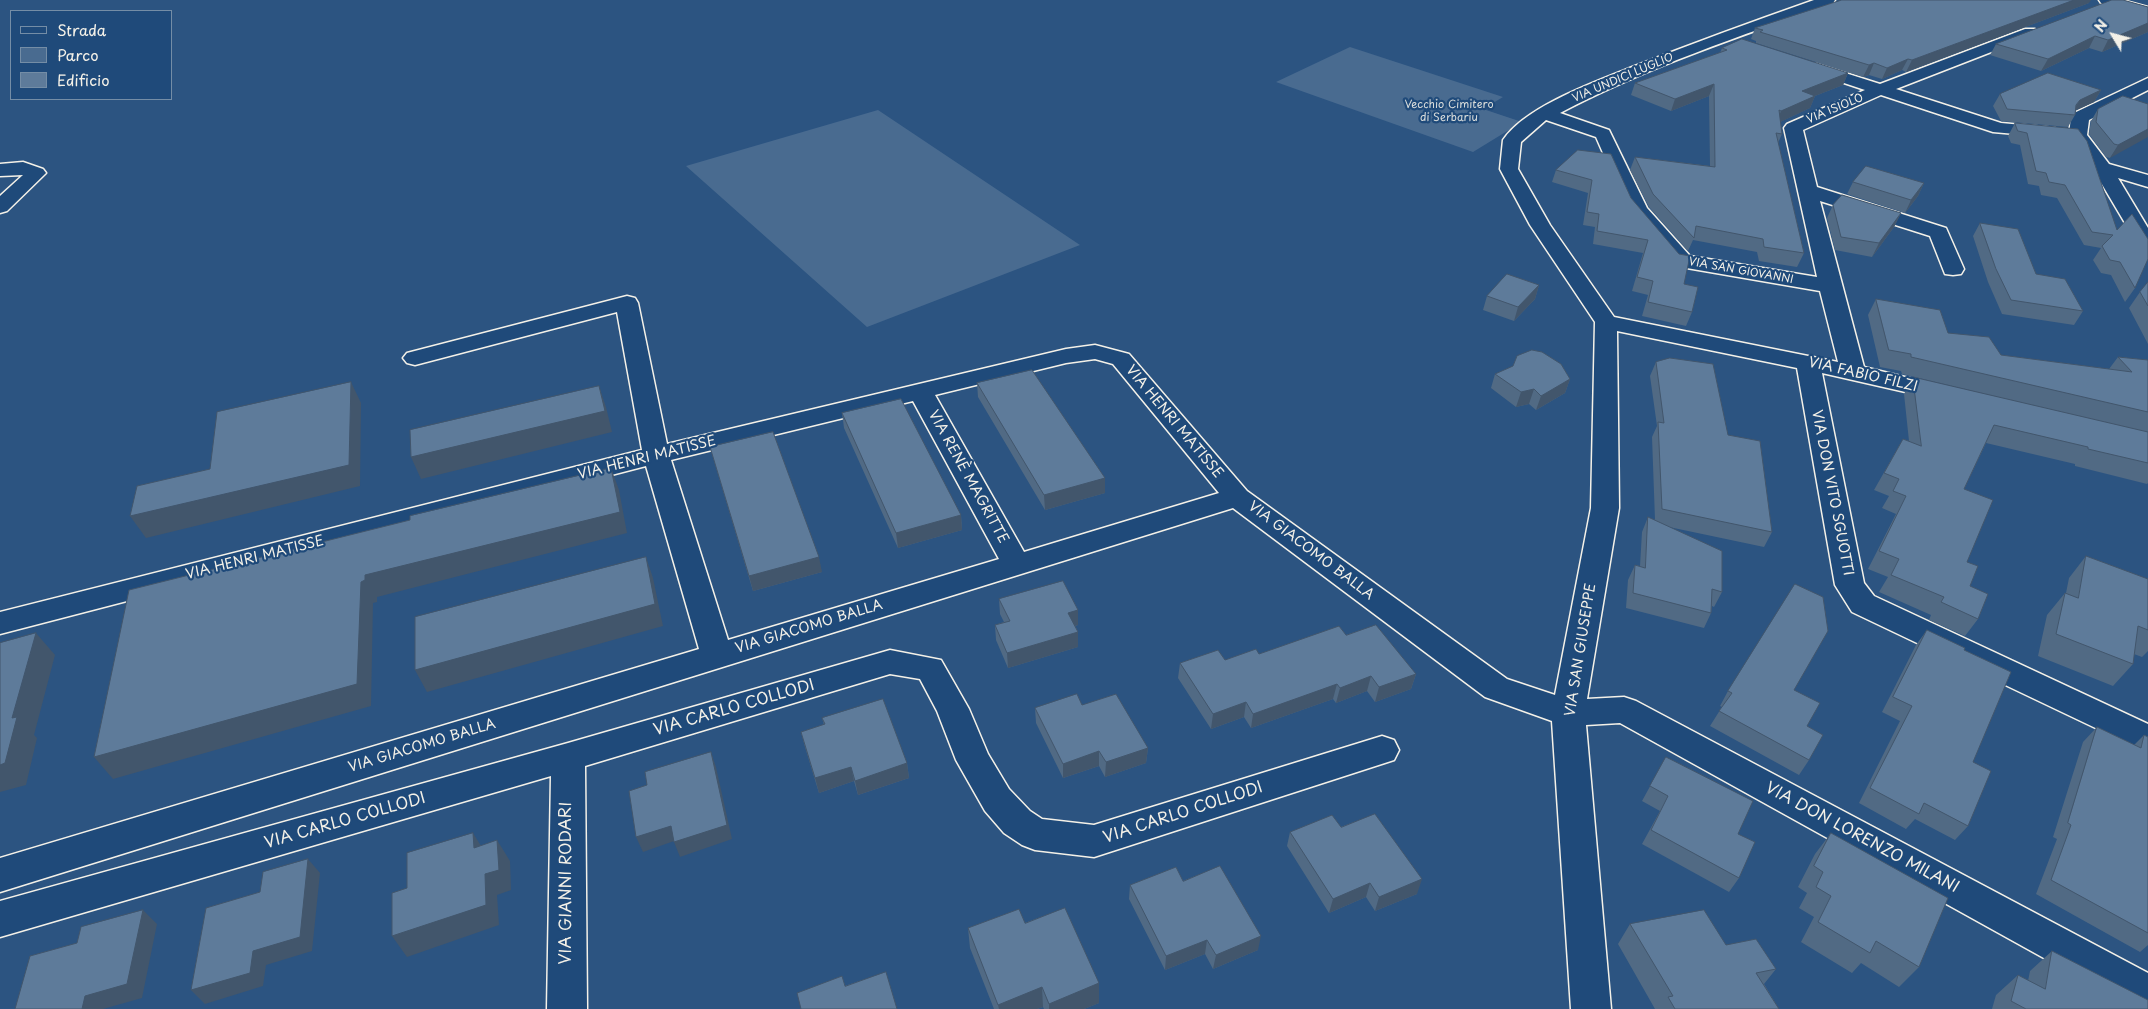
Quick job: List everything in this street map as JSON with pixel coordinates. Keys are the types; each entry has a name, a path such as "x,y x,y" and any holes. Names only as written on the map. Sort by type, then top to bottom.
{"street":[{"name":"VIA UNDICI LUGLIO","path":"1606,322 1540,225 1508,169 1512,140 1546,114 1591,90 1718,38 1828,0"},
{"path":"2103,3 2148,12"},
{"name":"VIA ISIOLO","path":"1853,372 1830,286 1793,128 1881,89 2047,26"},
{"path":"1718,38 1744,46"},
{"path":"1799,63 1999,128 2078,135"},
{"path":"2148,83 2080,117 2078,135 2102,168 2148,245"},
{"name":"VIA SAN GIOVANNI","path":"1546,114 1603,134 1638,210 1683,261 1830,286"},
{"path":"0,170 23,168 36,173 0,207"},
{"path":"2102,168 2148,181"},
{"path":"1808,192 1939,232 1953,269"},
{"path":"415,358 627,303 656,455 717,655"},
{"name":"VIA FABIO FILZI","path":"1606,322 1853,372 1968,399"},
{"name":"VIA SAN GIUSEPPE","path":"1591,1009 1568,713 1605,508 1606,322"},
{"name":"VIA HENRI MATISSE","path":"0,622 656,455 1066,356 1095,352 1121,359 1238,496"},
{"name":"VIA DON VITO SGUOTTI","path":"1808,363 1850,585 1863,604 2148,739"},
{"name":"VIA RENÈ MAGRITTE","path":"920,391 1016,564"},
{"name":"VIA GIACOMO BALLA","path":"0,875 1238,496 1496,688 1568,713"},
{"name":"VIA CARLO COLLODI","path":"0,919 568,757 890,662 930,669 953,709 973,760 996,800 1017,822 1035,834 1094,841 1382,750"},
{"name":"VIA DON LORENZO MILANI","path":"1568,713 1624,710 2148,994"},
{"name":"VIA GIANNI RODARI","path":"567,1009 568,757"}],"green space":[{"name":"Vecchio Cimitero di Serbariu","path":"1350,47 1503,97 1483,109 1522,122 1473,152 1276,82"},
{"path":"878,110 1080,245 867,327 686,166"}],"building":[{"path":"1842,0 2074,0 1887,68 1874,63 1869,65 1760,32 1763,30 1755,28"},
{"path":"2112,0 2123,0 2148,7 2148,23 2108,40 2095,36 2048,59 1996,44"},
{"path":"1742,39 1848,73 1802,91 1815,96 1781,111 1779,110 1782,134 1776,133 1804,253 1764,247 1763,239 1696,226 1694,238 1653,194 1635,157 1715,167 1714,84 1675,99 1635,83 1727,50 1722,48"},
{"path":"2048,73 2101,90 2080,100 2076,105 2075,115 2007,109 2000,94"},
{"path":"2123,96 2148,104 2148,129 2118,145 2114,144 2096,122 2098,109"},
{"path":"2015,123 2078,129 2087,141 2117,230 2132,214 2148,239 2148,259 2135,288 2120,262 2110,260 2102,246 2113,235 2092,232 2065,185 2049,182 2046,173 2036,171 2027,133 2018,131"},
{"path":"1578,150 1611,154 1631,198 1679,254 1690,256 1684,284 1698,287 1692,312 1648,302 1653,281 1637,277 1648,240 1597,231 1599,214 1587,212 1592,180 1556,170"},
{"path":"1866,166 1924,183 1911,200 1853,182"},
{"path":"1842,195 1901,213 1879,243 1841,237 1833,205"},
{"path":"1980,223 2018,229 2036,274 2065,279 2083,311 2011,300 1996,269"},
{"path":"1507,274 1539,285 1518,307 1487,296"},
{"path":"2148,282 2148,306 2140,292"},
{"path":"1876,299 1940,310 1948,333 1989,337 2001,355 2132,372 2118,357 2148,360 2148,412 1911,357 1911,354 1889,350"},
{"path":"1532,350 1542,352 1561,364 1570,379 1541,396 1534,389 1521,392 1495,374 1513,366 1517,356"},
{"path":"1670,358 1713,364 1728,435 1760,441 1772,532 1662,509 1658,422 1664,423 1656,362"},
{"path":"1032,370 1105,478 1044,495 977,383"},
{"path":"1913,377 2148,432 2148,463 1994,425 1964,489 1993,500 1967,562 1978,566 1970,586 1988,594 1978,619 1941,602 1944,597 1891,575 1899,559 1879,551 1906,496 1893,491 1899,479 1884,473 1903,439 1921,446"},
{"path":"351,382 349,465 130,516 137,486 210,469 217,412"},
{"path":"599,386 605,411 411,457 410,430"},
{"path":"901,399 961,515 896,533 842,413"},
{"path":"773,432 819,557 749,576 710,447"},
{"path":"611,468 620,512 365,575 365,580 361,582 357,684 94,757 129,590 410,520 410,516"},
{"path":"1648,517 1722,551 1722,592 1712,589 1711,613 1633,593 1635,565 1645,568"},
{"path":"2086,556 2148,579 2148,630 2138,626 2133,664 2056,634 2065,593 2078,598"},
{"path":"646,557 655,604 415,670 415,617"},
{"path":"1063,581 1078,610 1068,613 1078,632 1007,653 995,625 1010,621 999,599"},
{"path":"1795,584 1823,597 1828,631 1794,690 1820,703 1807,726 1823,735 1809,760 1719,711 1732,693 1728,691"},
{"path":"1376,625 1416,674 1379,687 1371,676 1340,688 1337,684 1253,714 1246,702 1213,714 1180,663 1218,650 1225,660 1256,649 1259,654 1339,626 1346,635"},
{"path":"1927,630 2011,672 1973,762 1991,771 1968,826 1924,803 1919,814 1870,788 1912,706 1893,697"},
{"path":"36,633 12,718 17,717 5,763 0,765 0,643"},
{"path":"1077,694 1082,705 1116,694 1148,748 1106,762 1099,751 1063,764 1035,708"},
{"path":"883,699 907,763 855,781 851,767 815,778 801,732 825,724 822,718"},
{"path":"2097,727 2141,748 2144,735 2148,737 2148,933 2051,880 2071,825 2068,823"},
{"path":"711,752 727,825 674,842 671,826 636,837 629,791 647,785 645,772"},
{"path":"1666,757 1753,801 1738,834 1755,842 1739,878 1651,830 1668,796 1650,786"},
{"path":"1375,814 1422,879 1379,897 1370,883 1333,899 1290,832 1332,815 1341,827"},
{"path":"473,833 474,848 497,840 499,870 485,874 486,905 392,936 392,893 407,888 407,853"},
{"path":"1831,833 1948,898 1919,967 1876,941 1870,953 1818,922 1831,896 1816,887 1823,872 1814,866"},
{"path":"308,859 300,937 253,951 250,973 191,990 206,908 260,892 263,872"},
{"path":"1220,866 1261,936 1216,955 1207,940 1166,956 1130,885 1176,867 1183,881"},
{"path":"1065,908 1099,983 1049,1004 1042,987 998,1005 968,928 1019,909 1025,923"},
{"path":"143,910 127,984 85,996 82,1009 15,1009 30,956 77,943 81,927"},
{"path":"1704,910 1726,945 1756,939 1776,969 1756,973 1779,1009 1675,1009 1668,997 1673,996 1630,924"},
{"path":"2052,951 2148,1000 2148,1009 2026,1009 2011,1001 2018,975 2045,989"},
{"path":"886,972 897,1009 801,1009 797,993 842,976 845,986"}]}
